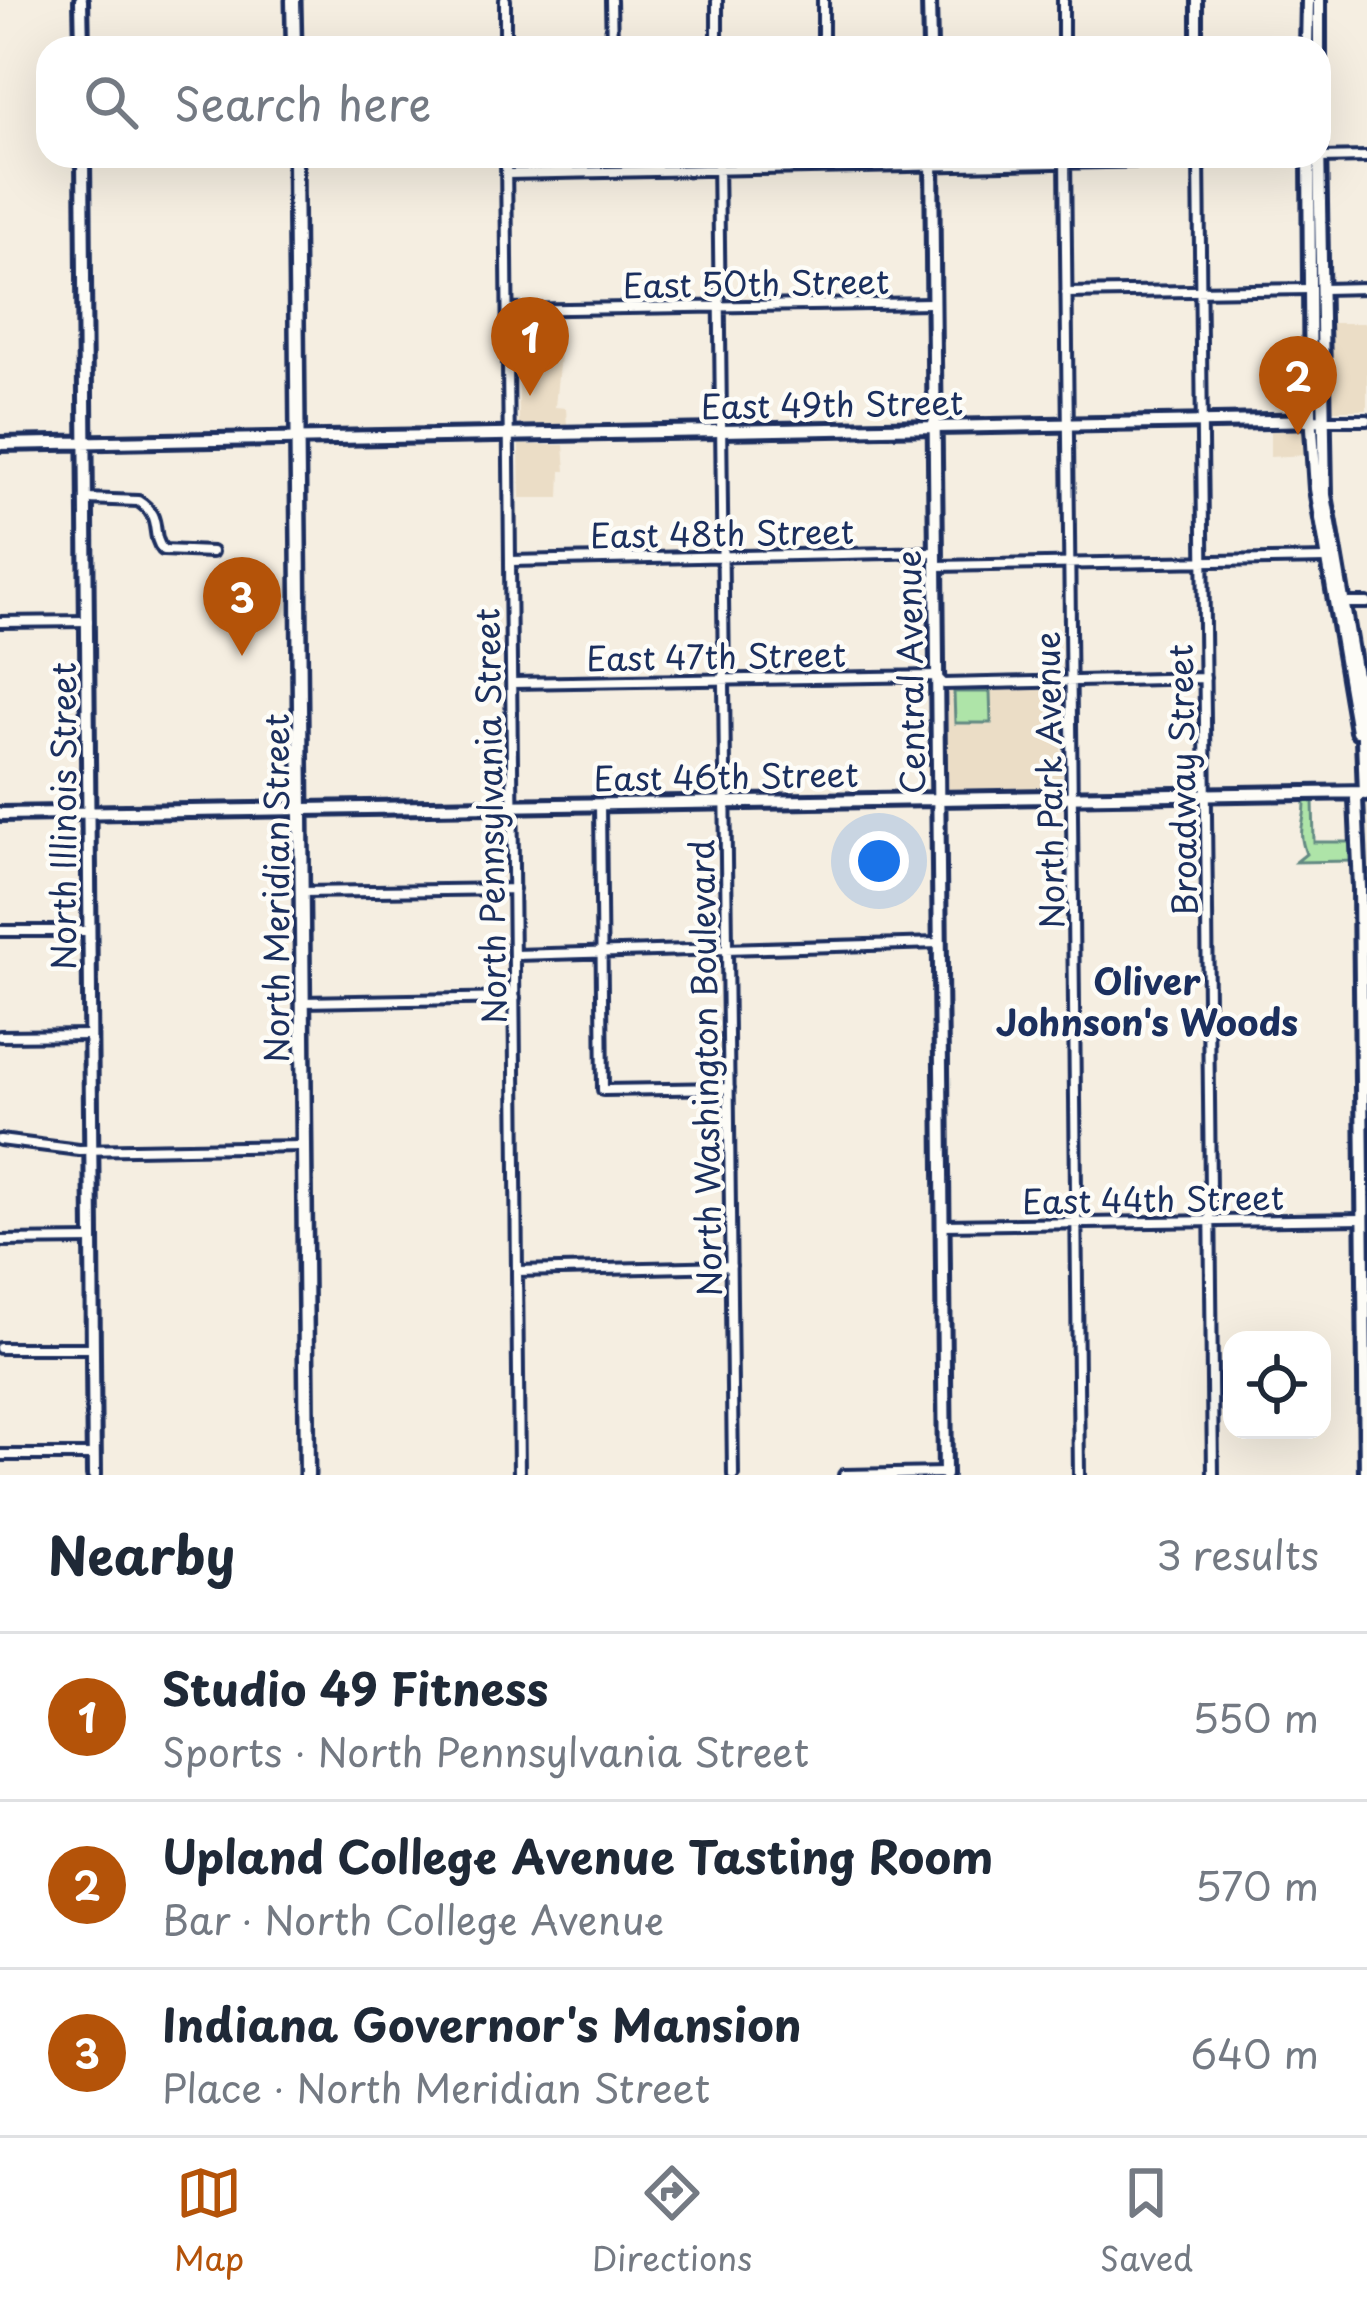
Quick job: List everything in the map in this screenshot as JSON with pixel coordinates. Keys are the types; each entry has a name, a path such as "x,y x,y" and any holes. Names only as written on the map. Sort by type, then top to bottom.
{"main road":[{"path":"81,0 82,36"},
{"path":"293,0 294,36"},
{"path":"929,0 930,36"},
{"path":"1306,36 1308,0"},
{"path":"1319,0 1319,36"},
{"name":"North Illinois Street","path":"83,168 94,1475"},
{"name":"North Meridian Street","path":"295,168 307,1475"},
{"name":"Central Avenue","path":"932,168 945,1474"},
{"path":"1313,168 1317,420 1326,559 1366,793 1356,800 1366,1475"},
{"path":"1317,420 1362,710 1360,746"},
{"name":"East 49th Street","path":"0,445 1317,420"},
{"name":"East 46th Street","path":"0,814 1366,793"}],"street":[{"path":"505,0 505,36"},
{"path":"611,0 612,36"},
{"path":"717,0 717,36"},
{"path":"823,0 823,36"},
{"path":"1063,0 1064,36"},
{"path":"1197,0 1197,36"},
{"path":"1331,157 1367,157"},
{"name":"North Pennsylvania Street","path":"507,168 519,1475"},
{"path":"507,174 761,168"},
{"name":"North Park Avenue","path":"1064,168 1079,1475"},
{"name":"Broadway Street","path":"1199,168 1213,1475"},
{"name":"North Washington Boulevard","path":"718,170 733,1475"},
{"path":"1066,293 1367,288"},
{"name":"East 50th Street","path":"508,310 932,303"},
{"name":"East 49th Street","path":"1317,420 1367,420"},
{"path":"87,499 138,500 154,516 163,550 212,552"},
{"name":"East 48th Street","path":"511,561 935,552"},
{"path":"935,566 1326,559"},
{"path":"1344,603 1367,603"},
{"path":"0,622 88,621"},
{"name":"East 47th Street","path":"512,683 937,676 944,684 1204,678"},
{"path":"600,804 603,1090 729,1088"},
{"path":"302,892 514,889"},
{"path":"0,931 90,931"},
{"path":"515,955 939,943"},
{"path":"303,1001 515,998"},
{"path":"0,1036 91,1035"},
{"path":"0,1140 92,1150 304,1146"},
{"name":"East 44th Street","path":"943,1225 1363,1219"},
{"path":"0,1241 93,1240"},
{"path":"518,1270 731,1266"},
{"path":"0,1348 93,1348"},
{"path":"0,1455 94,1455"},
{"path":"844,1475 945,1474"}],"shaded area":[{"path":"1325,323 1367,323 1367,410 1329,410"},
{"path":"560,354 555,407 566,408 567,426 519,427 518,355"},
{"path":"1304,428 1306,455 1270,457 1270,429"},
{"path":"519,445 564,445 566,471 561,471 560,498 520,498"},
{"path":"1060,686 1062,789 947,790 946,687"}],"green space":[{"path":"954,692 990,692 991,723 955,723"},
{"path":"1305,800 1313,800 1314,842 1351,842 1352,861 1296,862 1306,854"}],"place":[{"name":"Studio 49 Fitness","path":"530,396"},
{"name":"Upland College Avenue Tasting Room","path":"1298,435"},
{"name":"Indiana Governor's Mansion","path":"242,656"}],"district":[{"name":"Oliver Johnson's Woods","path":"1147,1000"}]}
